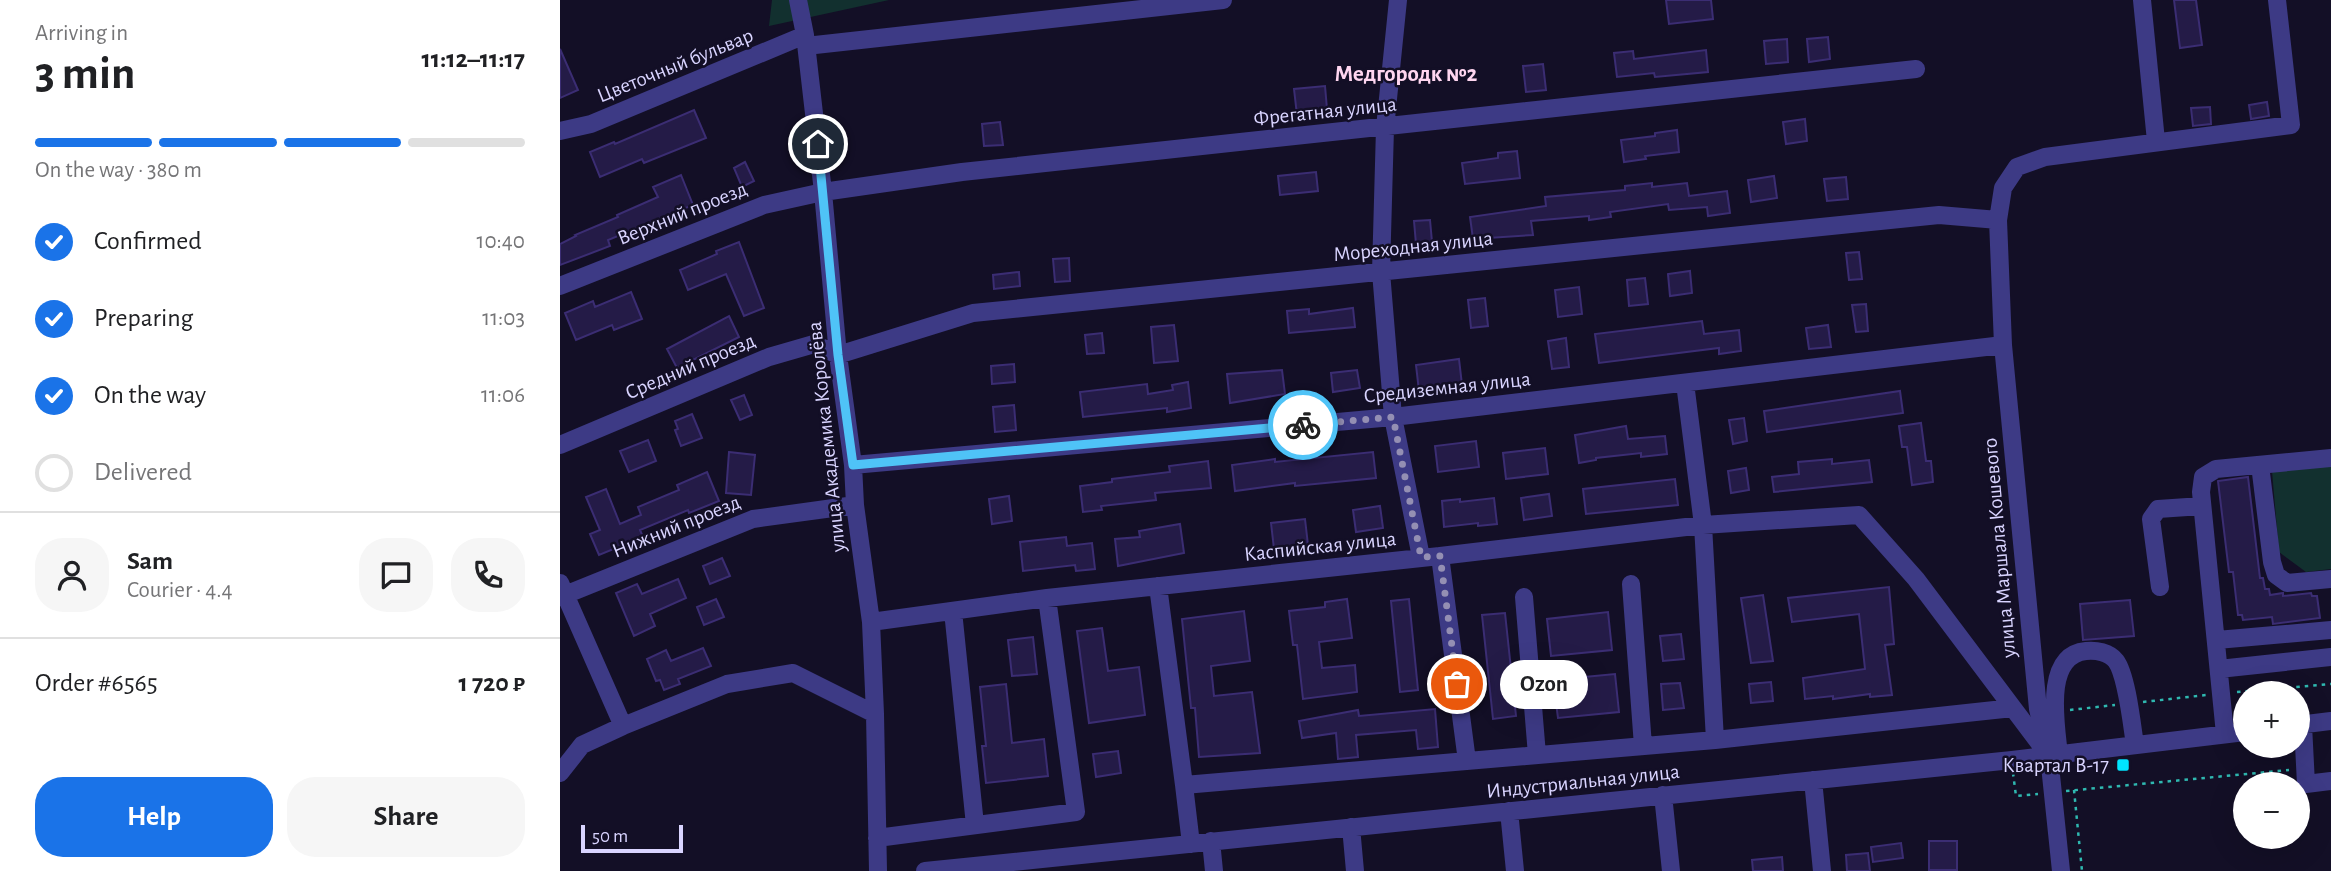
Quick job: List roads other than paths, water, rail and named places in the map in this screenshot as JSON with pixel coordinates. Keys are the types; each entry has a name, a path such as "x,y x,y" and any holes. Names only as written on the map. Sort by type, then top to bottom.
{"street":[{"name":"улица Академика Королёва","path":"798,0 823,192 838,355 871,622 878,871"},
{"name":"Цветочный бульвар","path":"560,131 591,124 805,41 1223,0"},
{"path":"1398,0 1385,128 1381,272 1393,417 1421,557"},
{"path":"2142,0 2156,141"},
{"name":"улица Маршала Кошевого","path":"2058,871 2050,793 2050,756 2038,709 2003,345 1998,220 2003,188 2017,167 2045,157 2291,125 2277,0"},
{"name":"Фрегатная улица","path":"823,192 962,172 1916,69"},
{"name":"Верхний проезд","path":"560,286 764,205 823,192"},
{"name":"Мореходная улица","path":"838,355 973,313 1938,215 1998,220"},
{"name":"Средний проезд","path":"560,445 769,357 814,344 838,355"},
{"name":"Средиземная улица","path":"853,465 1393,417 2003,345"},
{"path":"1685,383 1703,525 1715,740"},
{"path":"2225,734 2202,506 2203,477 2216,469 2331,458"},
{"path":"2260,465 2276,575 2287,583 2331,579"},
{"name":"Нижний проезд","path":"562,591 753,519 855,505"},
{"path":"2160,587 2151,519 2158,509 2202,506"},
{"name":"Каспийская улица","path":"871,622 1047,598 1703,525 1859,515 1916,579 2013,708"},
{"path":"1440,556 1467,761"},
{"path":"1631,584 1643,746"},
{"path":"1158,586 1191,844"},
{"path":"562,591 623,726"},
{"path":"1524,597 1537,755"},
{"path":"877,838 1076,811 1047,598"},
{"path":"953,611 975,825"},
{"path":"2217,640 2331,630"},
{"path":"2050,756 2058,677 2070,656 2091,651 2110,656 2116,662 2128,703 2135,745"},
{"path":"2219,669 2331,657"},
{"path":"560,773 582,745 727,684 793,673 875,714"},
{"path":"1184,785 1715,740 2013,708 2050,756"},
{"path":"2310,724 2331,721"},
{"name":"Индустриальная улица","path":"937,870 1077,863 1211,841 2050,756 2233,733"},
{"path":"2304,758 2306,784 2331,781"},
{"path":"1813,780 1822,871"},
{"path":"1663,795 1671,871"},
{"path":"1509,811 1515,871"},
{"path":"1351,827 1355,871"},
{"path":"1211,841 1214,871"}],"place":[{"name":"Ozon","path":"1457,684"},
{"name":"Квартал В-17","path":"2123,765"}],"district":[{"name":"Медгородк №2","path":"1406,73"}]}
